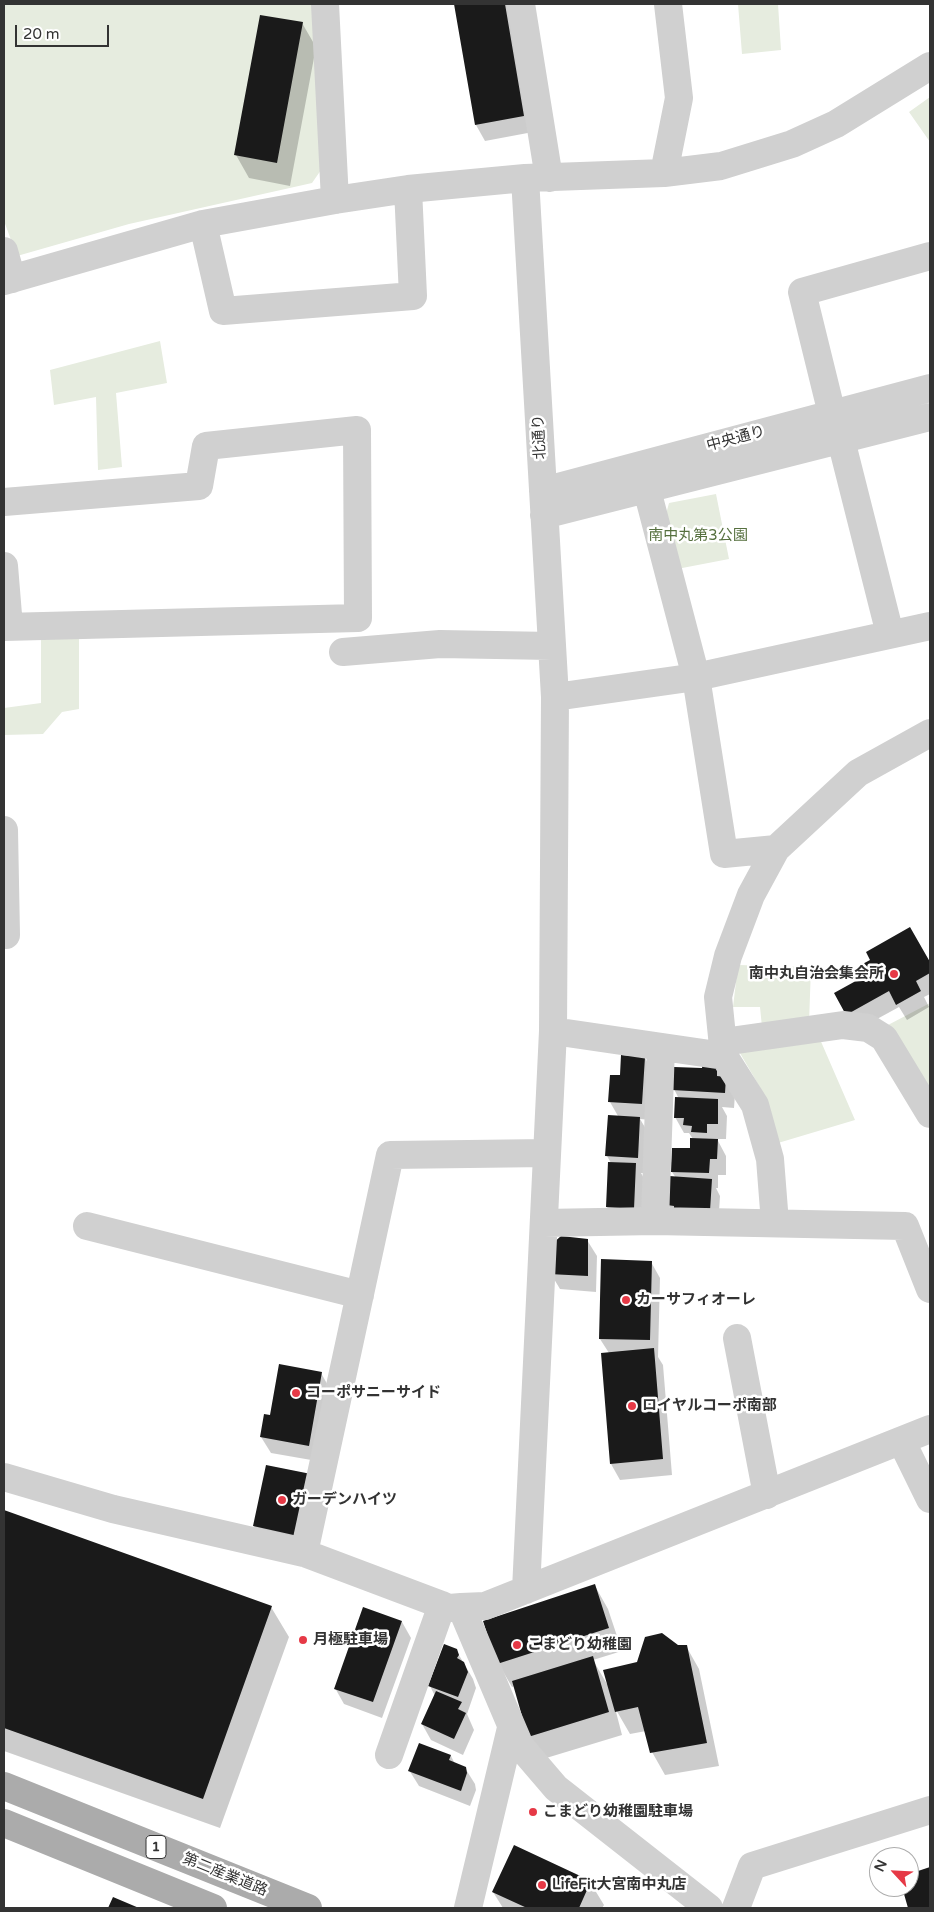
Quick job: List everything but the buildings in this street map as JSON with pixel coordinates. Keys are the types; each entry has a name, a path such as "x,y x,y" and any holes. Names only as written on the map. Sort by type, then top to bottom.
{"main road":[{"name":"第二産業道路","path":"4,1786 308,1908"},
{"name":"1","path":"4,1822 213,1908"}],"street":[{"path":"325,4 335,200"},
{"name":"北通り","path":"521,4 537,178 544,503 555,697 553,1031 526,1590"},
{"path":"664,173 679,98 668,4"},
{"path":"4,251 8,280 204,224 335,200 408,189 537,178 664,173 720,166 792,144 836,124 930,66"},
{"path":"204,224 223,311 413,296 408,189"},
{"path":"832,414 802,292 929,260"},
{"name":"中央通り","path":"544,503 832,414 930,388"},
{"name":"中央通り","path":"544,503 647,490 930,416"},
{"path":"4,502 199,486 206,446 357,430 358,618 7,627 4,566"},
{"path":"841,440 890,634"},
{"path":"647,490 696,676 724,854 776,849"},
{"path":"555,697 696,676 930,626"},
{"path":"343,652 440,644 552,646"},
{"path":"775,1224 770,1159 755,1105 724,1049 718,997 728,956 751,895 776,849 858,773 930,733"},
{"path":"4,830 6,935"},
{"path":"553,1031 662,1047 724,1049 843,1025 868,1028 884,1038 930,1114"},
{"path":"655,1221 662,1047"},
{"path":"304,1553 390,1155 547,1153"},
{"path":"544,1223 655,1221 905,1226 930,1289"},
{"path":"87,1226 360,1295"},
{"path":"737,1338 767,1495"},
{"path":"4,1477 113,1509 304,1553 451,1606 485,1606 902,1442 930,1429"},
{"path":"902,1442 930,1499"},
{"path":"451,1606 520,1746 556,1788 709,1908"},
{"path":"389,1755 451,1606"},
{"path":"468,1908 511,1728"},
{"path":"736,1908 752,1866 930,1810"}],"green space":[{"path":"4,4 313,4 321,170 312,183 129,224 17,256 4,221"},
{"path":"738,4 778,4 781,50 742,54"},
{"path":"930,97 930,142 909,112"},
{"path":"160,341 167,383 116,393 122,467 98,470 96,397 54,405 50,370"},
{"name":"南中丸第3公園","path":"716,494 729,559 677,569 666,514 669,503"},
{"path":"79,636 79,709 62,712 43,734 4,735 4,708 41,703 41,637"},
{"path":"738,965 811,967 809,1023 762,1027 760,1007 733,1007"},
{"path":"930,1003 930,1096 888,1025"},
{"path":"819,1037 855,1120 778,1143 765,1096 737,1048"}],"place":[{"name":"南中丸自治会集会所","path":"894,974"},
{"name":"カーサフィオーレ","path":"626,1300"},
{"name":"コーポサニーサイド","path":"296,1393"},
{"name":"ロイヤルコーポ南部","path":"632,1406"},
{"name":"ガーデンハイツ","path":"282,1500"},
{"name":"月極駐車場","path":"303,1640"},
{"name":"こまどり幼稚園","path":"517,1645"},
{"name":"こまどり幼稚園駐車場","path":"533,1812"},
{"name":"LifeFit大宮南中丸店","path":"542,1885"}]}
